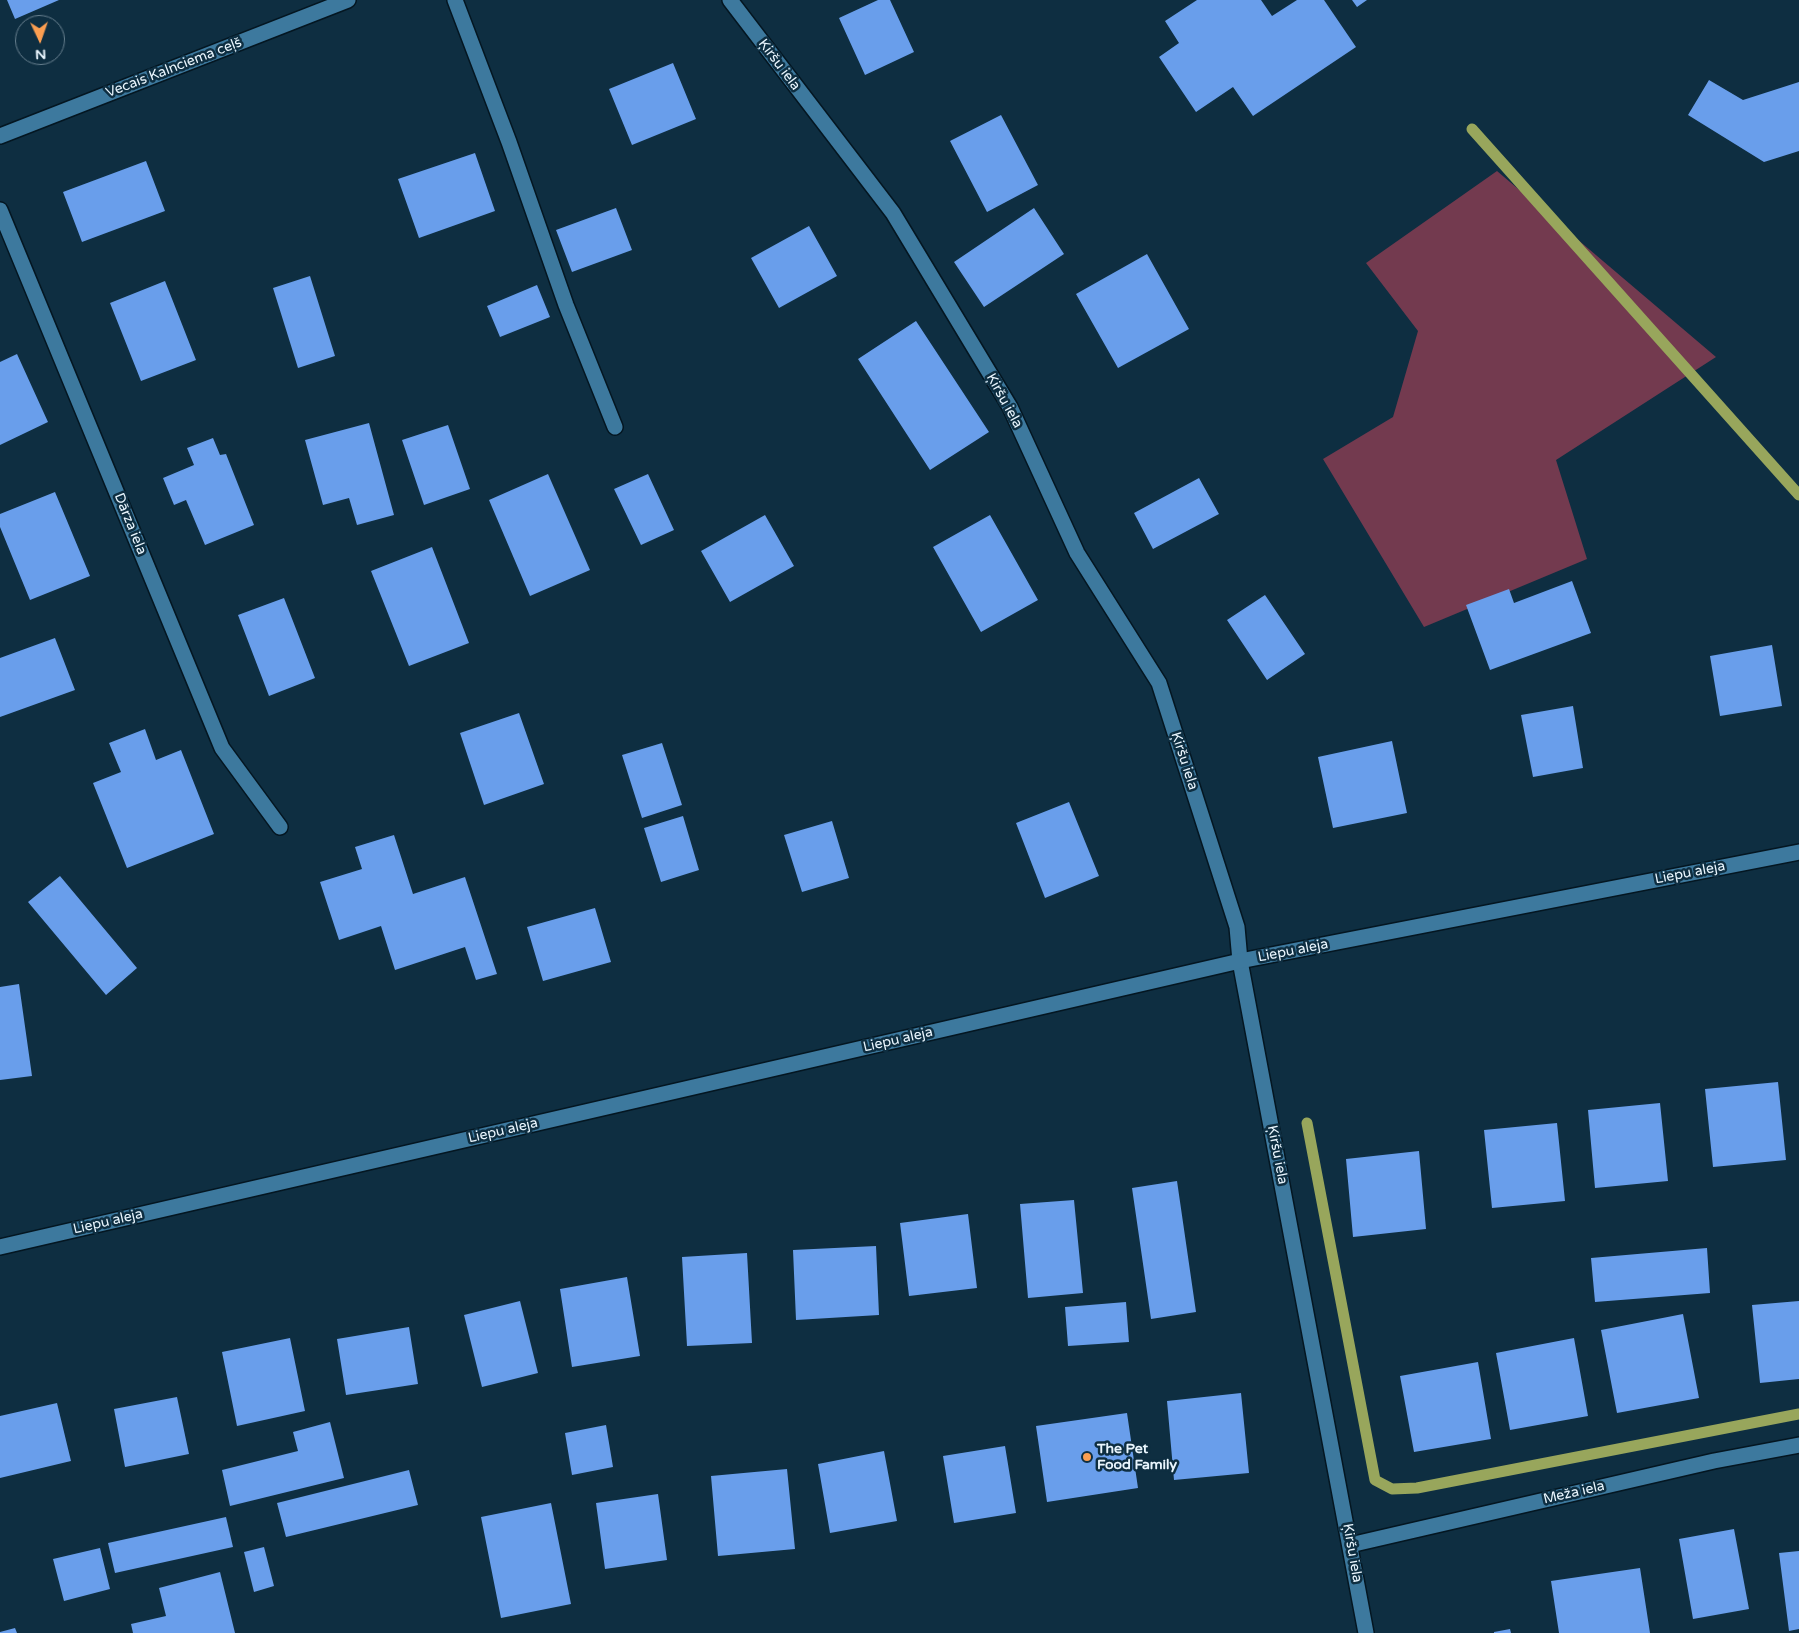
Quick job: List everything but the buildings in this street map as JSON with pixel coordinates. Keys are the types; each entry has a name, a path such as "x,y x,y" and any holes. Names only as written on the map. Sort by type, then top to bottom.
{"street":[{"name":"Vecais Kalnciema ceļš","path":"0,136 348,0"},
{"path":"455,0 509,142 566,305 615,427"},
{"name":"Ķiršu iela","path":"730,0 893,213 1010,407 1077,553 1159,682 1237,927 1240,962 1366,1633"},
{"name":"Dārza iela","path":"0,210 222,748 280,827"},
{"name":"Liepu aleja","path":"0,1247 1240,962 1799,852"},
{"name":"Meža iela","path":"1350,1545 1714,1461 1799,1445"}],"shaded area":[{"path":"1497,171 1716,357 1556,460 1587,559 1424,627 1323,459 1393,417 1418,331 1366,263"}],"waterway":[{"path":"1472,129 1799,495"},
{"path":"1307,1123 1375,1480 1392,1489 1417,1488 1799,1414"}],"place":[{"name":"The Pet Food Family","path":"1087,1457"}]}
